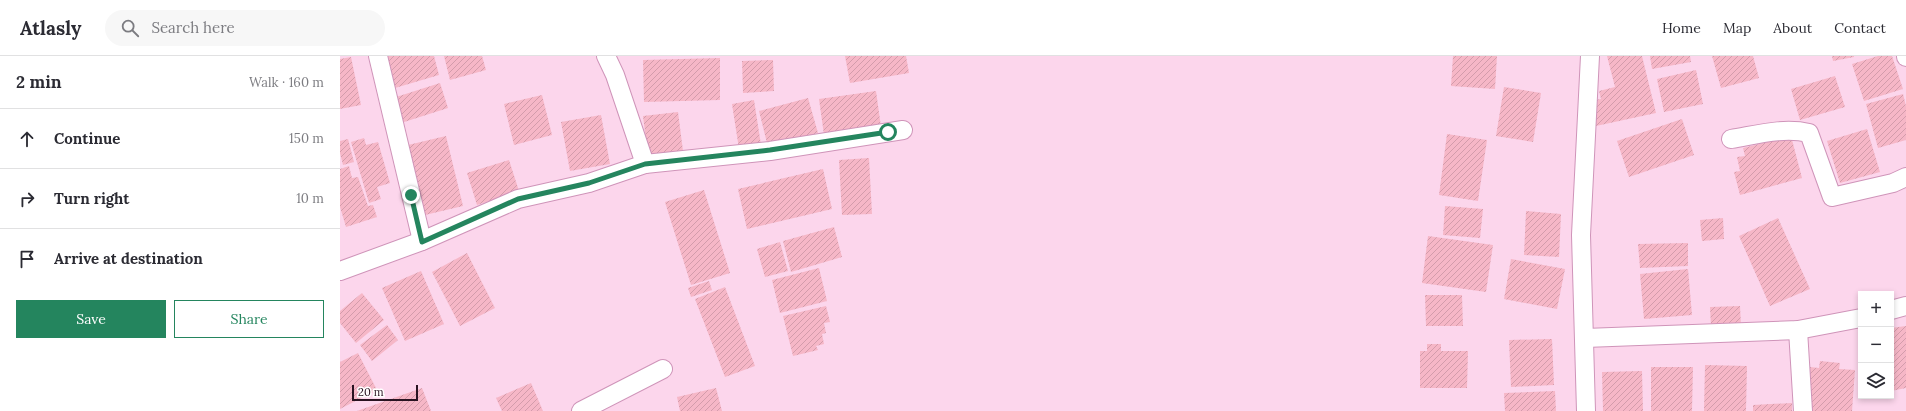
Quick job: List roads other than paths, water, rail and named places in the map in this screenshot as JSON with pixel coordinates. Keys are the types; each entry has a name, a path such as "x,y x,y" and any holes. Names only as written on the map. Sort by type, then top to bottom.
{"street":[{"path":"378,56 422,242"},
{"path":"606,56 615,75 645,164"},
{"path":"1586,411 1581,235 1590,56"},
{"path":"340,271 422,242 518,199 589,183 645,164 770,150 903,130"},
{"path":"1731,139 1782,130 1796,130 1809,133 1832,196 1893,183 1906,177"},
{"path":"1894,309 1906,306"},
{"path":"1585,338 1798,330 1858,319"},
{"path":"1798,330 1804,411"},
{"path":"581,411 663,369"}]}
